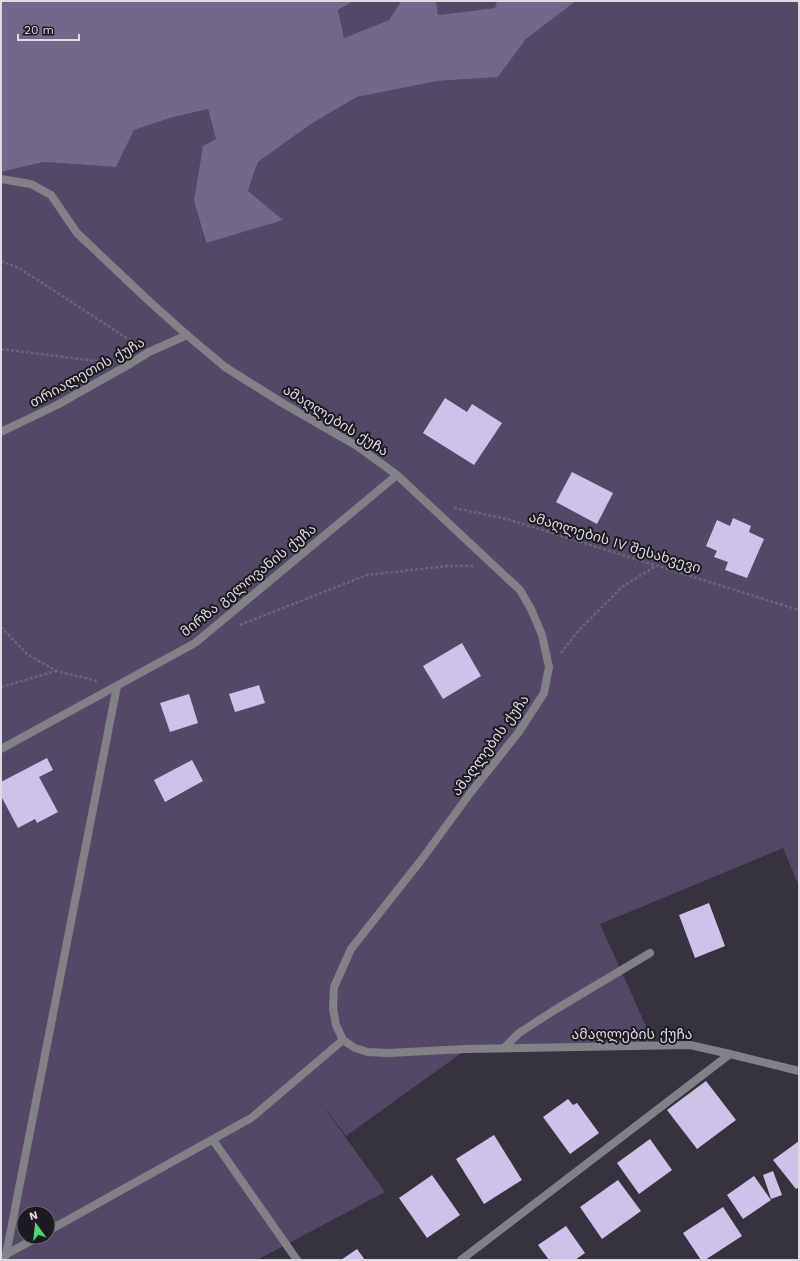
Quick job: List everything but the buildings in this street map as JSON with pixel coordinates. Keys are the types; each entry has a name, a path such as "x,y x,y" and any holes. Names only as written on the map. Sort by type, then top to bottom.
{"street":[{"name":"ამაღლების ქუჩა","path":"1,179 31,184 51,195 77,233 150,302 226,367 284,404 357,446 397,474 520,590 531,609 542,635 550,668 544,693 518,734 471,792 422,859 351,949 334,986 333,1008 336,1025 344,1040 355,1048 368,1052 388,1053 504,1048 690,1045 799,1071"},
{"name":"თრიალეთის ქუჩა","path":"1,432 57,405 149,352 187,335"},
{"name":"მირზა გელოვანის ქუჩა","path":"1,749 195,643 397,474"},
{"path":"3,1256 117,686"},
{"path":"504,1048 519,1033 552,1011 650,953"},
{"path":"56,1227 251,1118 344,1040"},
{"path":"461,1260 730,1054"},
{"path":"213,1140 297,1260"},
{"path":"3,1256 23,1245"}],"path":[{"path":"1,261 19,268 149,352"},
{"path":"1,349 128,365"},
{"name":"ამაღლების IV შესახვევი","path":"424,501 507,519 799,610"},
{"path":"237,626 367,575 447,566 494,566"},
{"path":"550,668 580,630 622,587 656,566"},
{"path":"1,627 28,655 57,670 117,686"},
{"path":"1,687 57,670"}],"shaded area":[{"path":"1,1 354,1 338,10 344,38 389,20 401,1 436,1 438,15 495,8 497,1 576,1 526,39 498,77 438,81 357,97 311,124 258,162 248,191 283,220 206,243 194,201 203,146 216,139 208,109 170,118 134,130 116,167 44,162 1,172"},
{"path":"354,1 401,1 389,20 344,38 338,10"},
{"path":"436,1 497,1 496,8 438,15"},
{"path":"576,1 799,1 799,886 783,848 600,924 655,1046 467,1049 346,1136 317,1098 385,1192 257,1260 1,1260 1,172 44,162 116,167 134,130 170,118 208,109 216,139 194,201 205,242 282,220 248,192 258,162 311,124 357,97 438,81 498,77 526,39","holes":["295,1080 251,1118 217,1137"]}]}
